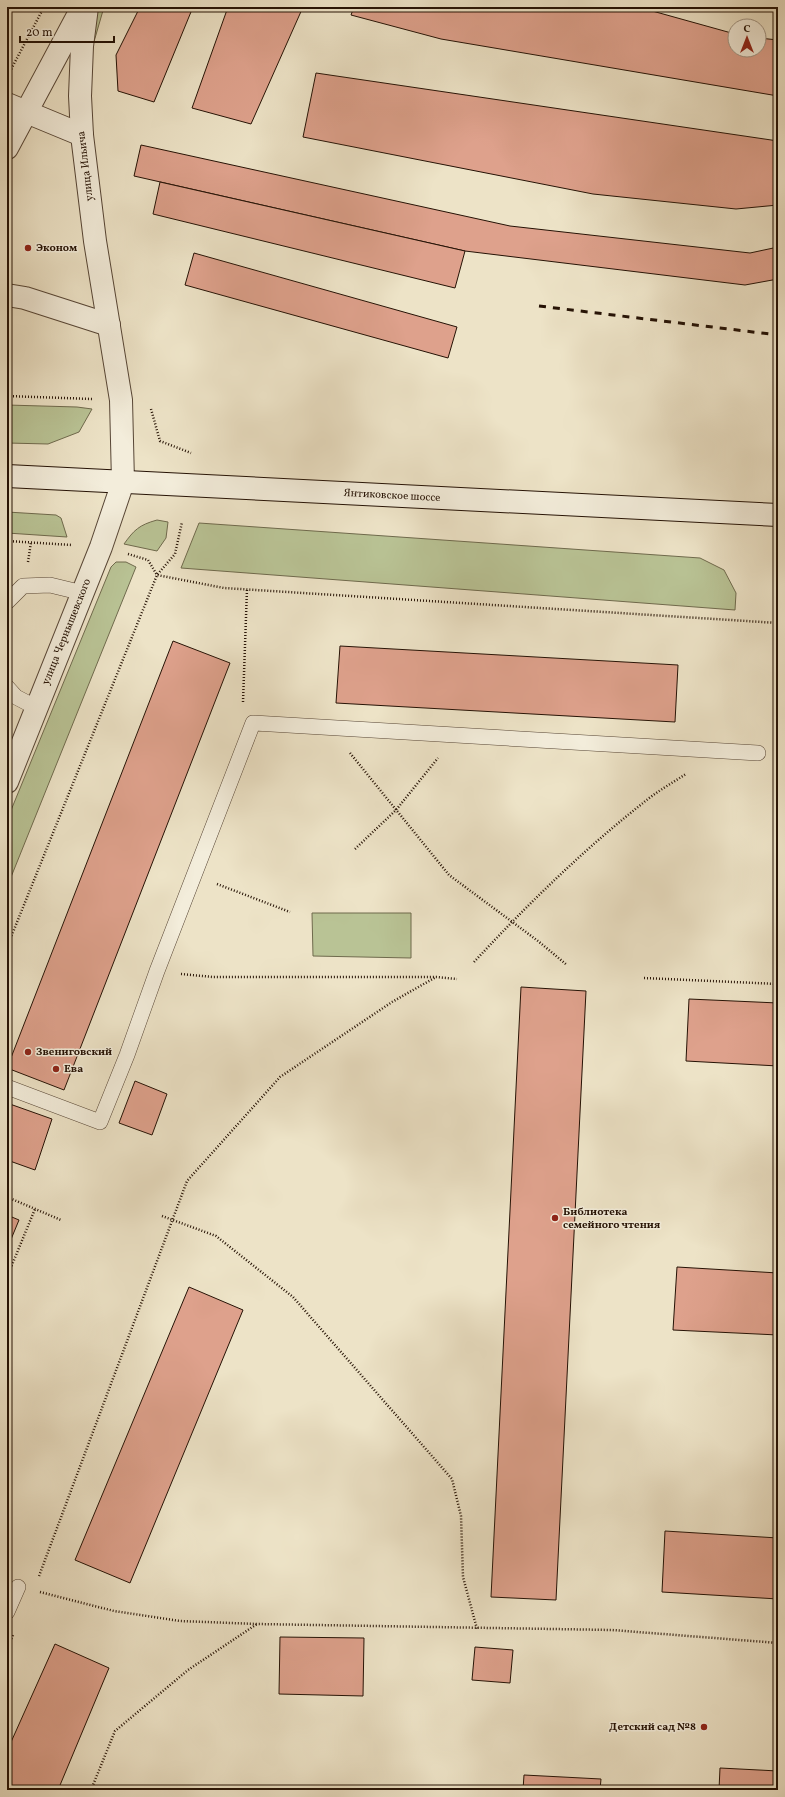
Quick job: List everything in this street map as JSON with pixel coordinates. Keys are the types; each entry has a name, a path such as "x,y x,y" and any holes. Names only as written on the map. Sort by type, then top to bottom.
{"street":[{"path":"7,148 16,109 83,7"},
{"name":"улица Ильича","path":"87,7 82,46 80,96 82,134 95,241 121,400 123,482"},
{"path":"16,109 82,134"},
{"path":"7,296 25,298 109,325"},
{"name":"Янтиковское шоссе","path":"7,476 778,515"},
{"name":"улица Чернышевского","path":"7,782 83,593 123,482"}],"lane":[{"path":"7,602 24,586 50,585 83,593"},
{"path":"7,687 16,697 37,708"},
{"path":"7,1088 100,1122 127,1055 157,971 253,723 331,729 758,753"},
{"path":"7,1612 18,1587"}],"path":[{"path":"7,77 44,7"},
{"path":"7,396 121,400"},
{"path":"7,947 157,575 175,554 182,522"},
{"path":"157,575 224,588 778,623"},
{"path":"331,729 449,875 538,941 567,965"},
{"path":"355,848 396,810 456,736"},
{"path":"474,962 561,873 644,802 720,751"},
{"path":"194,876 290,912"},
{"path":"157,971 213,977 436,977 457,979"},
{"path":"33,1590 188,1181 280,1077 392,1002 436,977"},
{"path":"644,978 778,984"},
{"path":"7,1197 61,1220"},
{"path":"7,1277 35,1209"},
{"path":"162,1216 216,1236 293,1297 452,1479 461,1516 463,1577 477,1628"},
{"path":"18,1587 114,1611 180,1621 257,1624 612,1630 778,1643"},
{"path":"91,1790 115,1731 188,1670 257,1624"},
{"path":"7,1650 16,1630"}],"green space":[{"path":"96,7 104,7 89,59"},
{"path":"7,405 77,407 92,409 79,432 48,444 7,443"},
{"path":"7,512 56,515 61,518 67,537 7,533"},
{"path":"157,520 168,522 166,538 157,551 124,544 138,529"},
{"path":"199,523 700,558 724,570 736,593 735,610 181,568"},
{"path":"116,562 126,562 136,567 7,887 7,820 111,567"},
{"path":"312,913 411,913 411,958 313,956"}],"building":[{"path":"140,7 193,7 154,102 118,91 116,55"},
{"path":"228,7 303,7 251,124 192,108"},
{"path":"354,7 638,7 727,32 727,58 767,58 767,39 778,40 778,96 441,39 351,15"},
{"path":"763,7 778,7 778,11 777,11"},
{"path":"316,73 778,141 778,205 736,209 593,194 303,137"},
{"path":"141,145 510,226 750,253 778,247 778,279 745,285 465,251 134,176"},
{"path":"160,182 465,251 455,288 153,214"},
{"path":"194,253 457,327 448,358 185,285"},
{"path":"173,641 230,663 64,1090 7,1068"},
{"path":"340,646 678,665 675,722 336,703"},
{"path":"521,987 586,991 556,1600 491,1597"},
{"path":"689,999 778,1003 778,1066 686,1061"},
{"path":"135,1081 167,1094 152,1135 119,1123"},
{"path":"7,1103 52,1119 35,1170 7,1160"},
{"path":"7,1215 19,1220 7,1249"},
{"path":"677,1267 778,1273 778,1335 673,1330"},
{"path":"189,1287 243,1310 130,1583 75,1560"},
{"path":"665,1531 778,1538 778,1599 662,1592"},
{"path":"280,1637 364,1638 363,1696 279,1694"},
{"path":"55,1644 109,1668 58,1790 7,1790 7,1751"},
{"path":"475,1647 513,1650 510,1683 472,1680"},
{"path":"720,1768 778,1771 778,1790 719,1790"},
{"path":"524,1775 601,1779 600,1790 523,1790"}],"railway":[{"path":"539,306 778,335"}],"place":[{"name":"Эконом","path":"28,248"},
{"name":"Звениговский","path":"28,1052"},
{"name":"Ева","path":"56,1069"},
{"name":"Библиотека семейного чтения","path":"555,1218"},
{"name":"Детский сад №8","path":"704,1727"}]}
